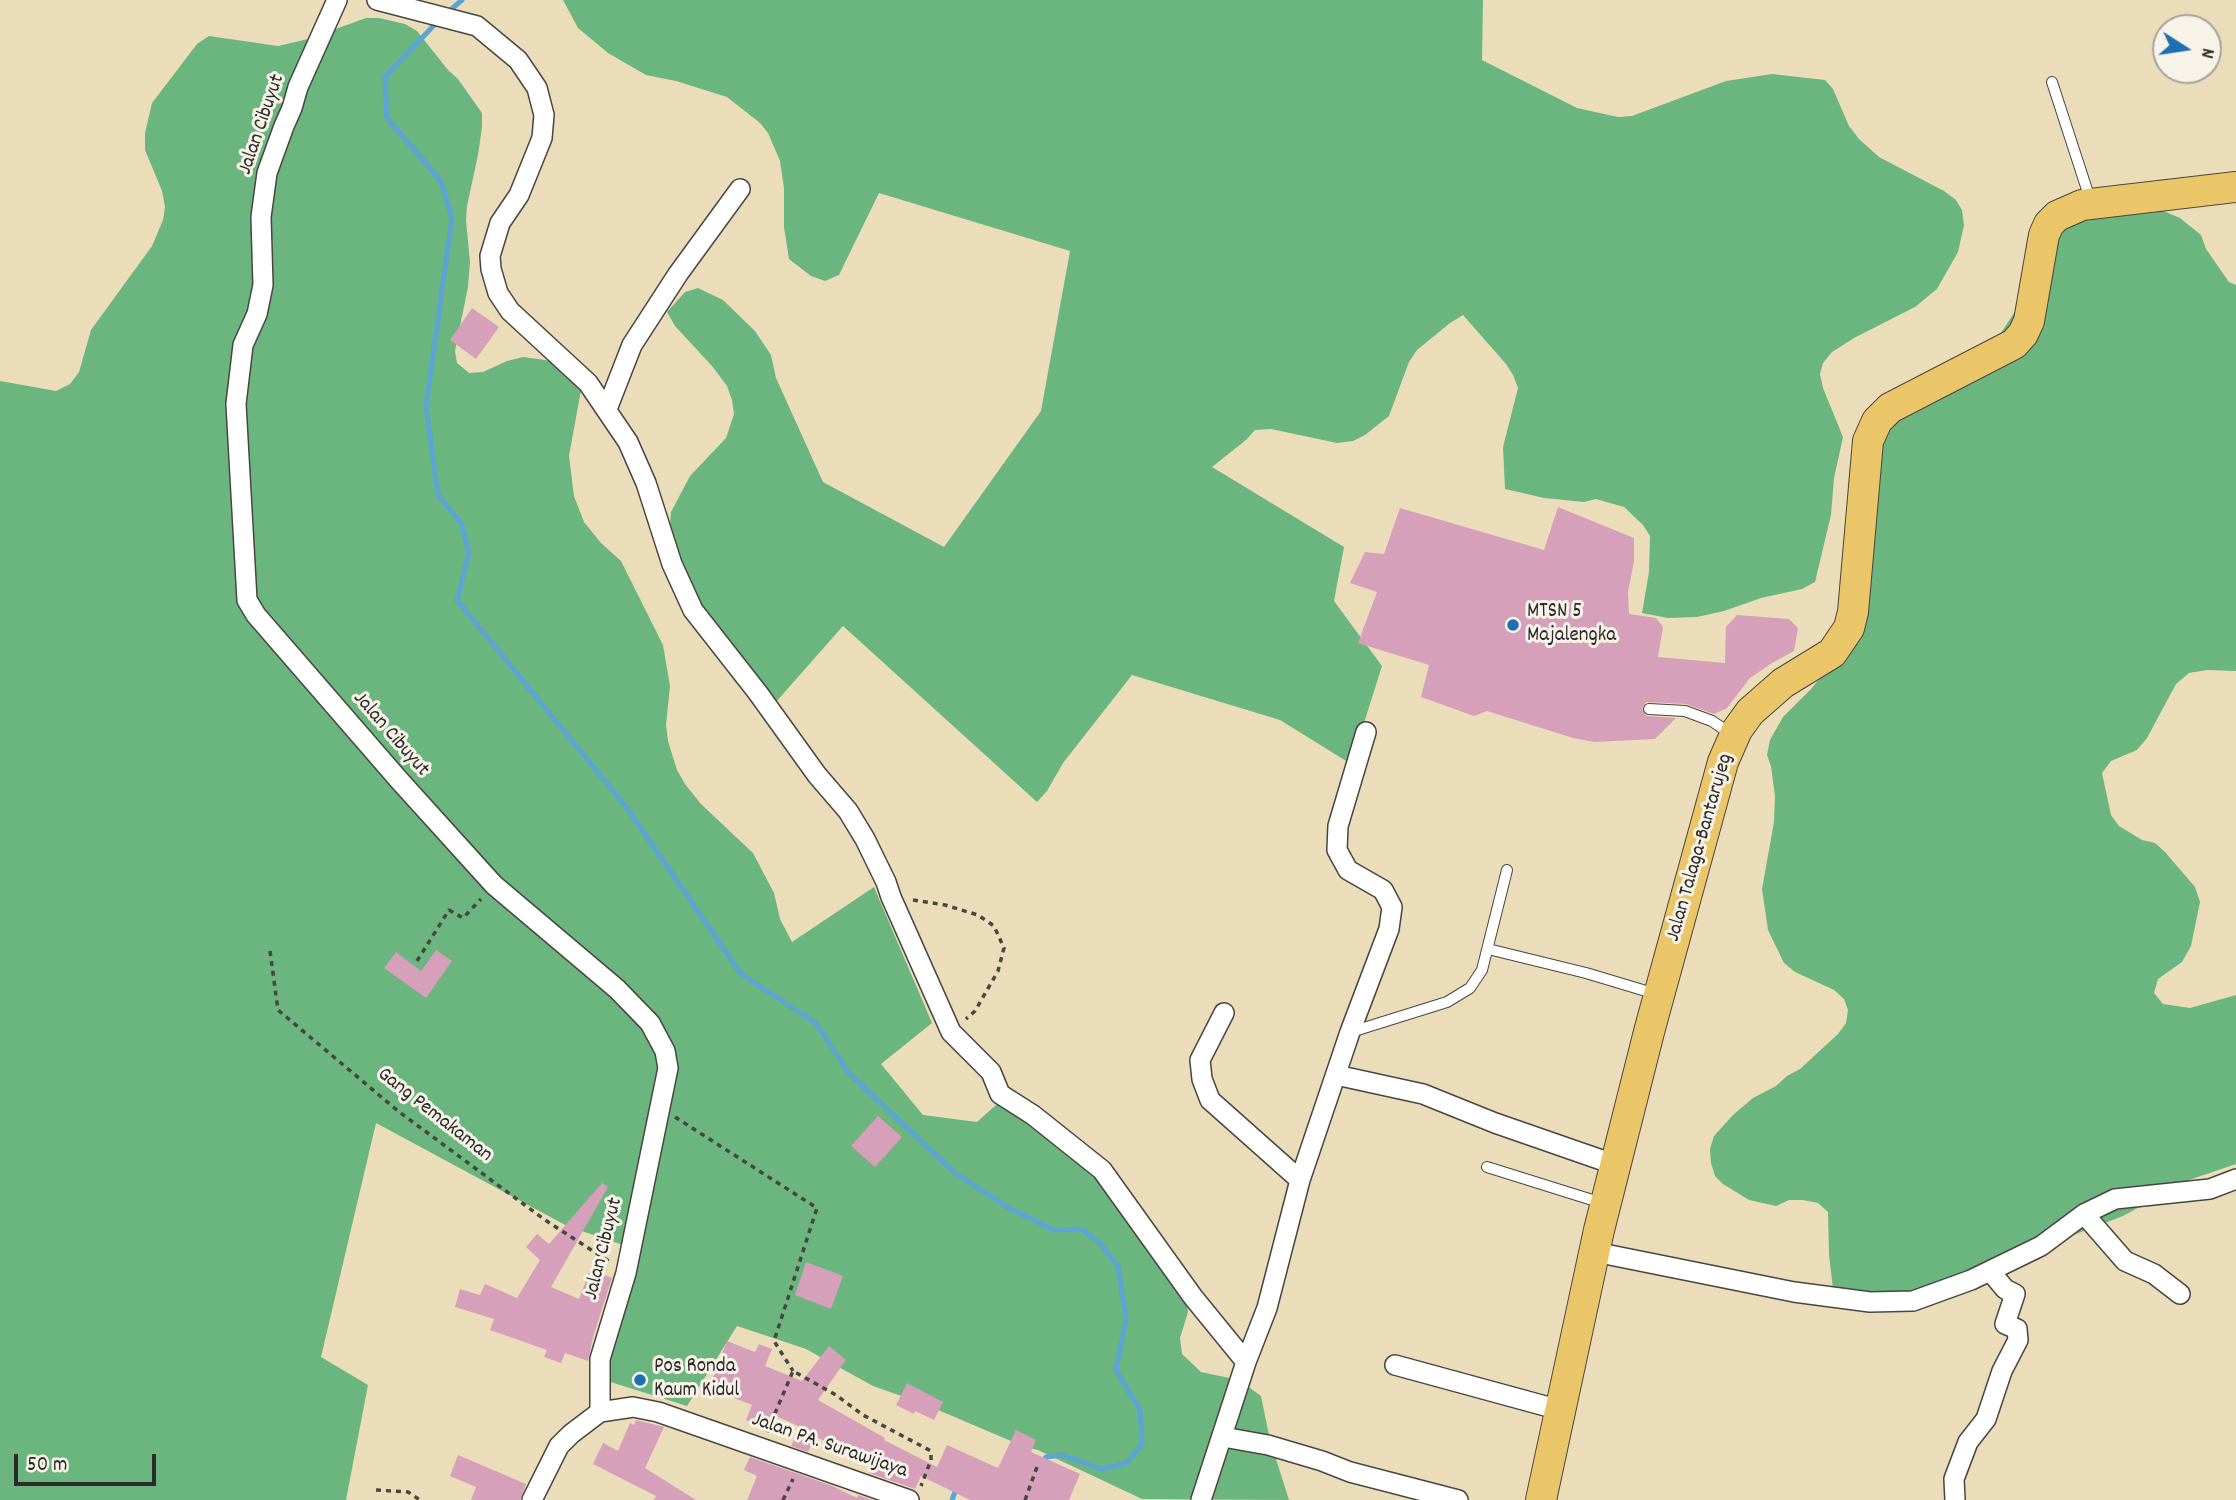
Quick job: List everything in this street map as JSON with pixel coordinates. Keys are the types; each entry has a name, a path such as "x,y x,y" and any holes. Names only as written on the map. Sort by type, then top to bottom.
{"main road":[{"name":"Jalan Talaga-Bantarujeg","path":"1541,1500 1606,1204 1723,762 1734,736 1750,712 1783,682 1832,653 1849,628 1853,612 1868,441 1877,421 1890,408 2014,344 2023,334 2029,321 2044,235 2049,223 2057,216 2082,205 2236,187"}],"street":[{"name":"Jalan Cibuyut","path":"337,0 298,87 267,173 261,217 263,285 257,314 243,345 236,404 247,600 256,615 494,885 578,954 650,1023 665,1051 668,1068 626,1273 600,1359 600,1412"},
{"path":"377,0 477,26 518,60 537,88 544,115 542,138 519,195 500,223 490,256 494,282 510,311 581,375 607,409 633,452 672,564 693,610 752,684 817,775 848,811 870,850 951,1032 991,1072 1000,1094 1033,1115 1102,1170 1194,1297 1247,1362"},
{"path":"607,409 632,345 678,274 740,189"},
{"path":"1201,1500 1267,1308 1300,1180 1350,1032 1389,929 1392,907 1383,890 1348,870 1337,850 1338,825 1366,732"},
{"path":"1224,1013 1200,1060 1202,1079 1210,1100 1300,1180"},
{"path":"1336,1075 1423,1094 1494,1123 1616,1165"},
{"path":"1595,1252 1794,1292 1870,1302 1913,1301 1971,1280 2041,1246 2084,1214 2115,1199 2210,1189 2235,1180"},
{"path":"2084,1214 2125,1261 2154,1274 2180,1294"},
{"path":"1955,1500 1954,1479 1968,1442 1986,1419 2002,1371 2018,1340 2017,1329 2005,1324 2015,1294 2005,1289 1990,1271"},
{"path":"1395,1365 1560,1410"},
{"name":"Jalan PA. Surawijaya","path":"532,1500 559,1446 579,1427 600,1412 633,1407 658,1412 760,1447 884,1496 914,1495"},
{"path":"1223,1437 1268,1445 1350,1472 1458,1500"}],"lane":[{"path":"2052,82 2092,204"},
{"path":"1649,709 1685,710 1712,721 1734,736"},
{"path":"1350,1032 1447,1002 1470,988 1482,970 1507,870"},
{"path":"1488,949 1586,973 1660,996"},
{"path":"1488,1167 1606,1204"}],"path":[{"path":"417,961 449,910 463,918 494,885"},
{"path":"891,897 945,905 978,915 994,926 1004,948 998,971 975,1011 951,1032"},
{"name":"Gang Pemakaman","path":"270,951 278,1010 398,1111 545,1220 626,1273"},
{"path":"660,1107 817,1208 774,1341 793,1371 836,1395 863,1415 931,1451 931,1460 914,1495"},
{"path":"760,1447 793,1371"},
{"path":"1025,1500 1037,1467"},
{"path":"376,1490 408,1492 420,1500"}],"green space":[{"path":"563,0 1483,0 1482,60 1577,108 1618,117 1632,116 1726,81 1772,74 1825,80 1833,89 1849,126 1859,139 1879,157 1956,200 1962,210 1964,225 1958,252 1937,289 1915,307 1832,352 1823,363 1820,374 1823,388 1843,437 1834,478 1831,515 1815,582 1802,589 1697,617 1668,618 1642,613 1649,572 1650,536 1643,525 1624,507 1596,499 1584,502 1544,498 1505,489 1503,447 1518,388 1506,364 1463,315 1417,350 1409,362 1389,416 1365,435 1353,441 1337,443 1271,429 1255,430 1212,467 1344,547 1334,601 1382,666 1351,764 1280,720 1132,675 1063,763 1047,791 1037,802 843,626 768,711 667,561 671,512 690,476 726,438 734,414 727,386 675,326 667,312 685,292 698,288 723,300 755,331 771,355 776,378 823,482 944,547 1041,411 1070,251 879,193 839,275 825,281 811,276 789,259 780,161 768,133 760,123 727,97 646,75 608,53 578,28"},
{"path":"366,18 405,24 417,31 458,79 482,113 478,155 467,206 470,262 468,287 455,351 457,363 469,373 483,372 523,357 551,361 575,378 581,390 569,456 574,496 584,522 601,543 621,561 663,645 670,686 666,725 668,741 677,770 685,784 701,804 753,853 774,893 780,919 792,942 874,887 932,1023 881,1064 923,1115 977,1122 1007,1095 1095,1166 1186,1298 1188,1312 1180,1338 1182,1354 1201,1372 1239,1380 1261,1396 1270,1440 1289,1500 1142,1499 1038,1450 873,1386 806,1349 737,1326 687,1406 601,1379 638,1250 567,1226 376,1123 321,1357 368,1385 346,1500 0,1500 0,381 56,391 70,384 79,372 91,330 152,246 163,220 165,207 162,191 145,150 145,133 152,103 197,44 209,36 278,46 308,39"},
{"path":"2143,202 2180,218 2201,235 2206,249 2229,282 2236,285 2236,671 2207,670 2189,673 2176,684 2147,738 2137,750 2111,761 2102,773 2111,815 2119,826 2142,840 2155,843 2165,852 2195,887 2200,902 2191,946 2182,962 2158,979 2154,993 2163,1004 2190,1008 2236,995 2236,1164 2189,1180 2123,1216 1895,1303 1834,1297 1828,1212 1818,1203 1803,1200 1789,1200 1776,1206 1749,1200 1723,1184 1715,1176 1711,1163 1710,1149 1714,1136 1753,1098 1800,1069 1838,1034 1846,1023 1848,1010 1844,999 1834,990 1795,972 1784,963 1768,930 1762,889 1774,822 1775,796 1767,755 1770,740 1783,717 1846,647 1868,461 1889,428 1999,336 2021,302 2065,215"}],"building":[{"path":"472,308 499,327 476,359 450,340"},
{"name":"MTSN 5 Majalengka","path":"1558,507 1634,538 1634,561 1628,592 1629,614 1656,618 1663,627 1658,657 1725,663 1726,627 1737,615 1789,619 1798,628 1794,651 1750,678 1727,708 1714,714 1686,704 1646,702 1642,708 1646,716 1676,718 1655,739 1594,742 1487,711 1474,716 1421,697 1429,665 1358,643 1377,592 1350,583 1365,552 1384,554 1400,508 1544,550"},
{"path":"436,950 452,961 426,998 384,968 396,952 421,971"},
{"path":"878,1116 902,1137 875,1167 851,1146"},
{"path":"602,1183 608,1187 551,1287 579,1299 590,1270 612,1278 588,1361 565,1353 561,1363 544,1357 547,1350 490,1330 494,1319 455,1307 460,1289 480,1295 485,1284 517,1298 540,1260 526,1247 537,1234 549,1244"},
{"path":"806,1262 843,1276 831,1309 795,1295"},
{"path":"727,1341 755,1352 759,1344 772,1349 765,1366 802,1381 829,1346 846,1360 818,1400 885,1438 884,1440 937,1467 947,1445 998,1468 1016,1430 1036,1440 1031,1452 1080,1474 1069,1500 970,1500 921,1476 915,1489 869,1473 872,1467 815,1436 808,1452 791,1446 800,1427 772,1414 766,1428 746,1420 752,1405 709,1388"},
{"path":"907,1383 943,1402 934,1420 896,1405"},
{"path":"636,1420 664,1427 645,1468 696,1500 654,1500 656,1496 593,1464 603,1443 618,1451 630,1423 634,1425"},
{"path":"458,1455 526,1484 520,1500 471,1500 476,1487 450,1476"},
{"path":"750,1457 830,1485 857,1498 858,1495 872,1500 747,1500 757,1476 744,1470"}],"waterway":[{"path":"448,12 462,0"},
{"path":"438,21 385,77 387,118 441,181 452,218 426,406 438,495 461,523 469,553 457,600 627,808 741,974 816,1023 848,1072 955,1173 1006,1206 1054,1230 1081,1229 1098,1241 1118,1266 1126,1319 1116,1370 1140,1410 1142,1444 1127,1463 1101,1469 1063,1455 1046,1457 1043,1465"},
{"path":"952,1500 955,1492 961,1490"}],"place":[{"name":"MTSN 5 Majalengka","path":"1513,625"},
{"name":"Pos Ronda Kaum Kidul","path":"640,1380"}]}
